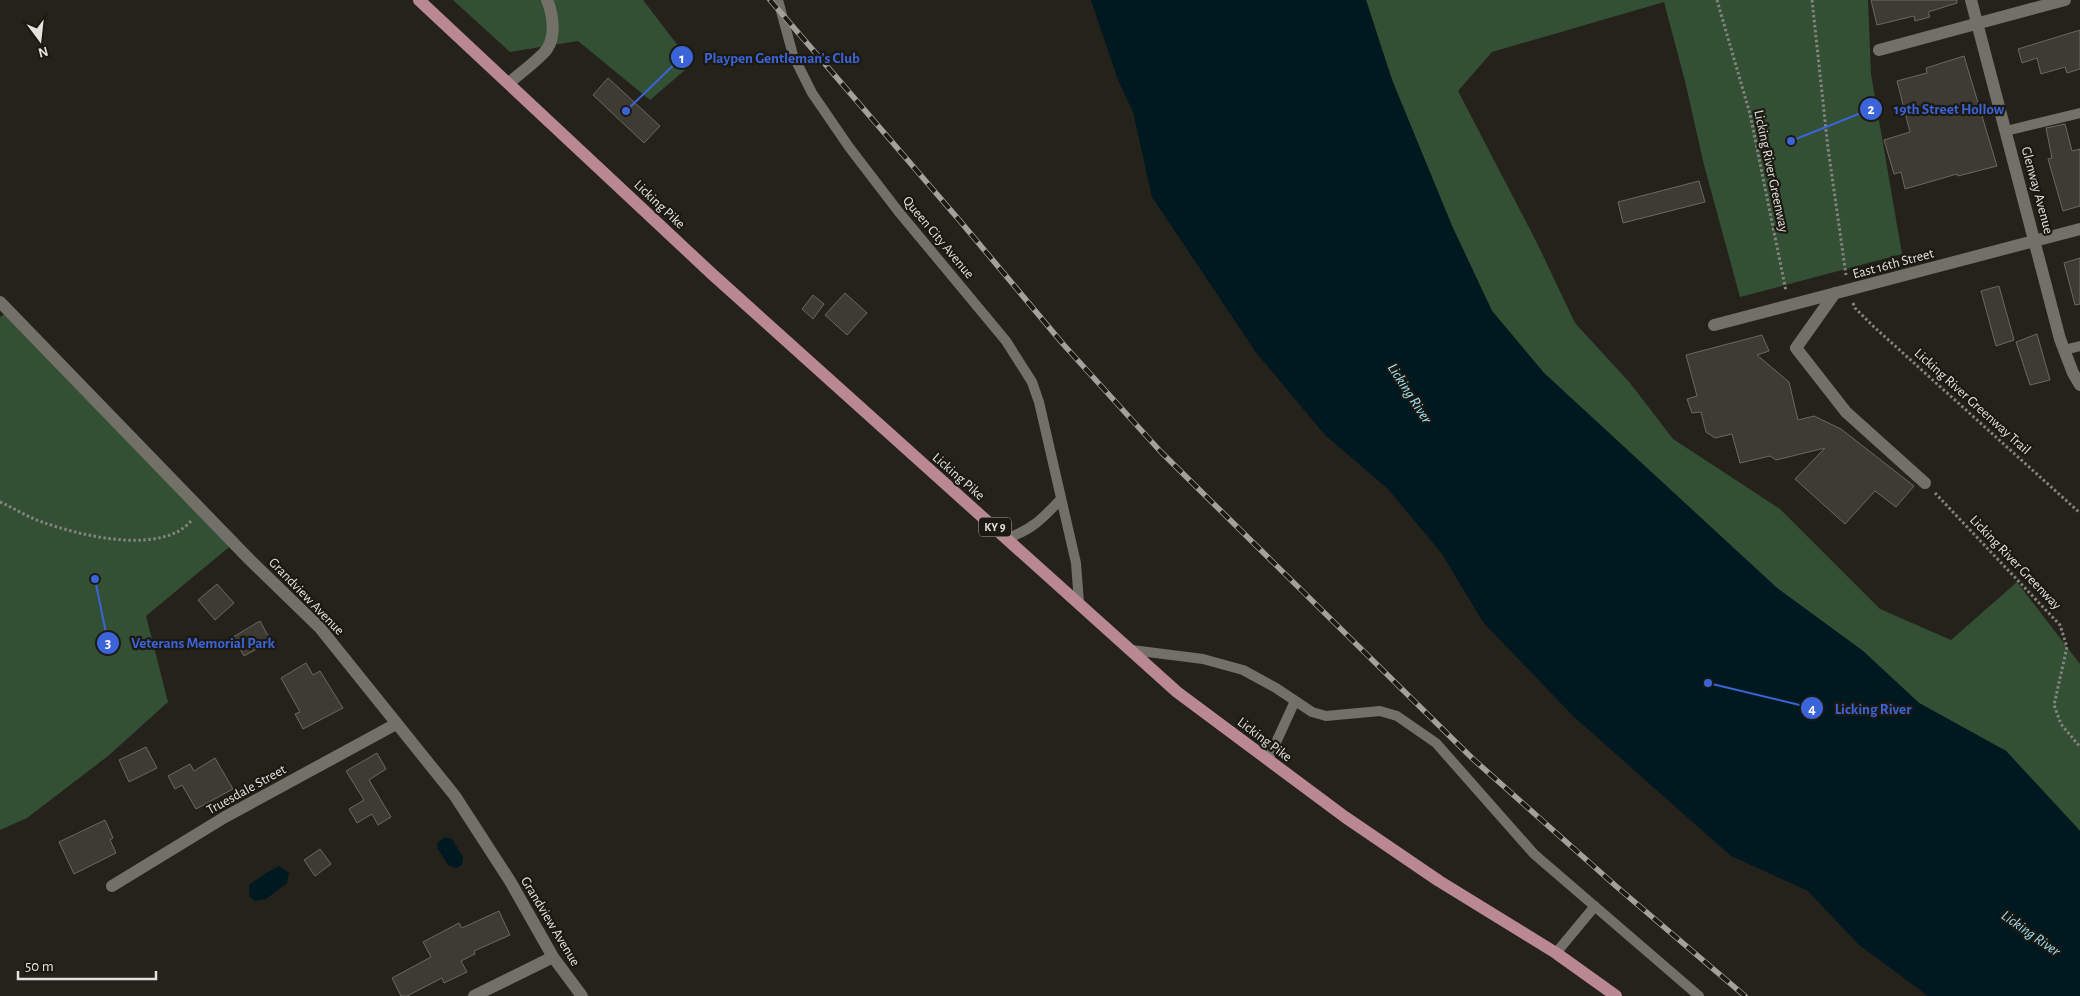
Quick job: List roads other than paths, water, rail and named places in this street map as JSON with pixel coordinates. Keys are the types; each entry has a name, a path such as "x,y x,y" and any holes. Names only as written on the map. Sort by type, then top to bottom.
{"main road":[{"name":"Licking Pike","path":"419,0 510,83 712,274 1008,538 1177,692 1345,817 1439,881 1556,953 1616,996"}],"street":[{"path":"510,83 548,49 552,32 552,11 547,0"},
{"name":"Glenway Avenue","path":"1971,0 2064,350 2073,374 2080,385"},
{"path":"1879,50 2066,0"},
{"name":"East 16th Street","path":"1714,325 2080,229"},
{"path":"1836,293 1796,348 1846,412 1925,483"},
{"name":"Grandview Avenue","path":"0,302 204,512 320,628 455,796 510,881 553,957 582,996"},
{"name":"Truesdale Street","path":"112,886 225,817 396,724"},
{"path":"474,996 553,957"}],"lane":[{"name":"Queen City Avenue","path":"778,0 797,65 830,120 898,211 1006,341 1032,382 1039,402 1076,563 1080,603"},
{"path":"2006,131 2080,113"},
{"path":"2064,350 2080,346"},
{"path":"1008,538 1030,529 1061,499"},
{"path":"1132,650 1203,659 1243,670 1276,688 1312,712 1326,716 1380,711 1397,716 1418,728 1436,743 1534,854 1699,996"},
{"path":"1268,760 1294,701"},
{"path":"1556,953 1595,906"}],"water":[{"path":"1091,0 1366,0 1392,80 1452,226 1492,311 1544,373 1777,588 1863,651 1919,703 2006,751 2080,831 2080,996 1928,996 1858,944 1808,891 1731,856 1573,716 1483,622 1442,554 1388,489 1325,435 1255,351 1152,197 1133,112 1118,80"},
{"path":"445,837 452,839 463,857 462,865 456,868 449,866 437,848 438,842"},
{"path":"279,866 289,873 287,883 266,899 255,901 249,896 249,885"}],"railway":[{"path":"770,0 1063,344 1161,452 1473,759 1617,887 1745,996"}],"place":[{"name":"Playpen Gentleman's Club","path":"626,111"},
{"name":"19th Street Hollow","path":"1791,141"},
{"name":"Veterans Memorial Park","path":"95,579"},
{"name":"Licking River","path":"1708,683"}]}
